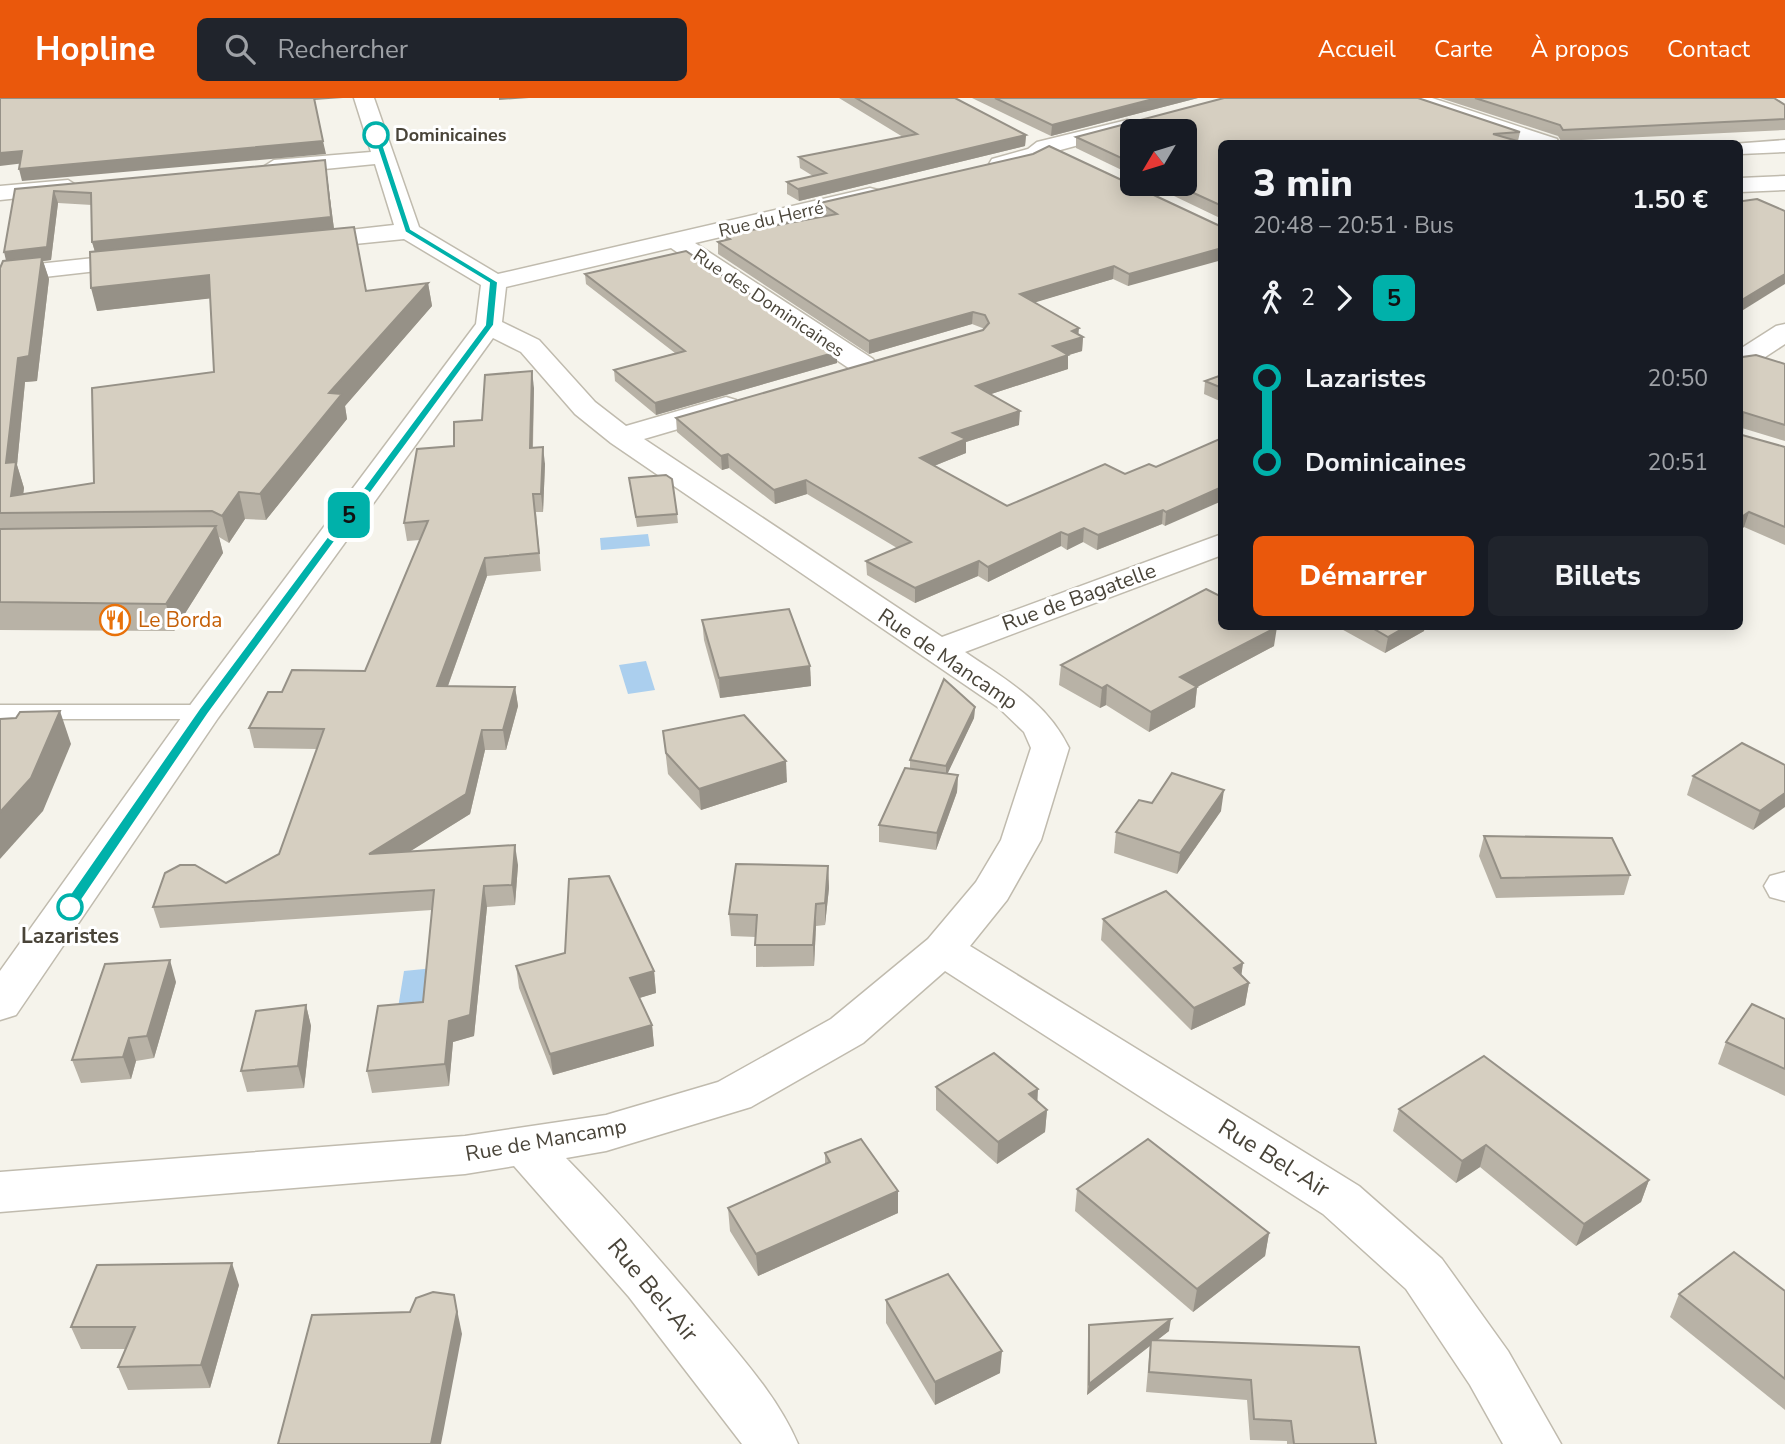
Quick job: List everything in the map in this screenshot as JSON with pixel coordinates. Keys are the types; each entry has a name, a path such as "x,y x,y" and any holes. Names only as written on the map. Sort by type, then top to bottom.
{"street":[{"path":"364,98 408,231"},
{"path":"1412,98 1537,140"},
{"path":"972,170 1024,158 1045,147 1120,128"},
{"path":"1021,135 1070,159"},
{"path":"1743,148 1785,146"},
{"path":"258,169 383,157"},
{"path":"1743,185 1785,183"},
{"path":"0,194 90,185"},
{"name":"Rue du Herré","path":"494,282 894,190"},
{"path":"0,1004 204,712 489,325 494,282 408,231 284,244"},
{"name":"Rue des Dominicaines","path":"675,240 862,366"},
{"path":"0,275 160,258"},
{"name":"Rue de Mancamp","path":"0,1192 465,1155 606,1133 734,1096 847,1031 943,949 992,890 1021,840 1050,748 1040,727 1012,700 621,437 586,408 530,346 489,325"},
{"path":"1743,359 1785,332"},
{"path":"621,437 755,397"},
{"name":"Rue de Bagatelle","path":"936,651 1218,545"},
{"name":"Rue Bel-Air","path":"943,949 1341,1200 1424,1275 1489,1368 1533,1444"},
{"name":"Rue Bel-Air","path":"524,1145 581,1205 688,1330 762,1426 770,1444"}],"lane":[{"path":"0,712 204,712"}],"water":[{"path":"648,534 650,546 601,550 600,538"},
{"path":"646,661 655,690 628,694 619,665"},
{"path":"434,968 427,1012 397,1014 404,971"}],"building":[{"path":"0,98 314,98 323,141 19,169 22,151 0,153"},
{"path":"856,98 955,98 1026,135 798,189 787,182 826,173 799,157 917,134"},
{"path":"995,98 1157,98 1052,125"},
{"path":"1224,98 1418,98 1520,132 1493,134 1514,140 1218,140 1218,204 1197,195 1197,119 1144,119"},
{"path":"1475,98 1774,98 1785,105 1785,119 1563,130 1560,125"},
{"path":"1120,125 1120,157 1076,137"},
{"path":"1049,146 1120,179 1120,196 1156,196 1218,225 1218,249 1129,274 1114,266 1020,294 1079,328 1072,331 1083,337 1053,346 1068,355 976,386 1020,411 953,433 966,439 920,458 1007,506 1105,464 1125,474 1149,464 1156,467 1218,440 1218,489 1166,512 1163,510 1098,535 1084,528 1068,535 1061,532 988,567 979,561 915,588 866,561 911,542 806,480 774,490 728,454 721,456 676,418 983,330 989,323 985,315 973,312 869,341 718,242 730,239 725,235 837,214 820,203 1033,154"},
{"path":"325,160 331,217 92,242 91,193 54,191 47,247 4,252 15,189"},
{"path":"1757,199 1785,211 1785,274 1743,299 1743,201"},
{"path":"354,227 366,291 428,283 329,393 342,394 260,494 239,492 222,516 212,511 0,513 0,268 3,261 42,257 29,356 18,358 6,463 16,462 11,496 94,483 92,388 214,372 209,275 91,288 90,252"},
{"path":"686,251 837,352 655,403 614,370 685,351 585,274"},
{"path":"1756,355 1785,364 1785,425 1743,412 1743,357"},
{"path":"532,371 530,448 543,447 541,494 533,494 539,553 485,558 437,686 515,687 503,730 482,730 466,794 369,854 515,845 512,885 484,886 470,1015 449,1021 445,1064 367,1071 378,1006 423,1002 434,890 153,907 165,873 180,865 195,865 226,883 279,854 324,729 249,728 268,692 282,692 292,670 365,671 428,521 404,523 417,449 454,446 454,422 482,420 485,375"},
{"path":"1218,376 1218,386 1205,381"},
{"path":"1743,435 1785,447 1785,527 1749,512 1743,516"},
{"path":"666,475 672,479 677,514 636,517 629,478"},
{"path":"216,526 166,604 0,602 0,529"},
{"path":"1206,589 1218,595 1218,630 1271,630 1180,677 1197,687 1151,712 1107,685 1102,688 1061,665"},
{"path":"789,609 810,666 719,678 702,620"},
{"path":"1376,630 1400,630 1388,637"},
{"path":"944,679 975,707 946,766 910,760"},
{"path":"60,711 31,778 0,812 0,719 16,718 20,712"},
{"path":"744,715 786,761 699,789 666,753 663,731"},
{"path":"1742,743 1785,765 1785,793 1760,811 1693,776"},
{"path":"905,768 958,775 937,833 879,825"},
{"path":"1172,773 1224,790 1180,853 1116,832 1139,800 1152,803"},
{"path":"1484,836 1612,838 1630,875 1501,878"},
{"path":"736,864 828,866 825,903 816,904 813,945 755,945 757,915 729,914"},
{"path":"609,876 654,971 630,978 652,1025 550,1054 516,966 565,953 569,879"},
{"path":"1166,891 1243,963 1234,968 1249,983 1194,1008 1103,919"},
{"path":"170,960 147,1036 129,1038 123,1057 72,1060 105,964"},
{"path":"1752,1004 1785,1019 1785,1069 1726,1042"},
{"path":"306,1005 298,1066 241,1071 256,1011"},
{"path":"994,1053 1038,1089 1029,1094 1047,1110 998,1142 936,1087"},
{"path":"1484,1056 1649,1180 1584,1224 1486,1145 1462,1161 1399,1109"},
{"path":"861,1139 898,1191 756,1254 728,1208 830,1162 825,1153"},
{"path":"1148,1139 1269,1233 1197,1289 1077,1189"},
{"path":"1734,1252 1785,1291 1785,1379 1679,1294"},
{"path":"232,1263 201,1365 118,1367 135,1327 71,1327 97,1265"},
{"path":"948,1274 1002,1351 935,1382 886,1300"},
{"path":"433,1292 454,1295 457,1312 431,1444 278,1444 312,1315 410,1312 416,1298"},
{"path":"1171,1319 1089,1384 1089,1325"},
{"path":"1151,1340 1359,1347 1376,1444 1294,1444 1291,1421 1254,1419 1251,1380 1149,1372"}],"bus line":[{"name":"5","path":"70,907 204,712 489,325 494,282 408,231 376,135"}],"place":[{"name":"Dominicaines","path":"376,135"},
{"name":"Le Borda","path":"115,620"},
{"name":"Lazaristes","path":"70,907"}]}
